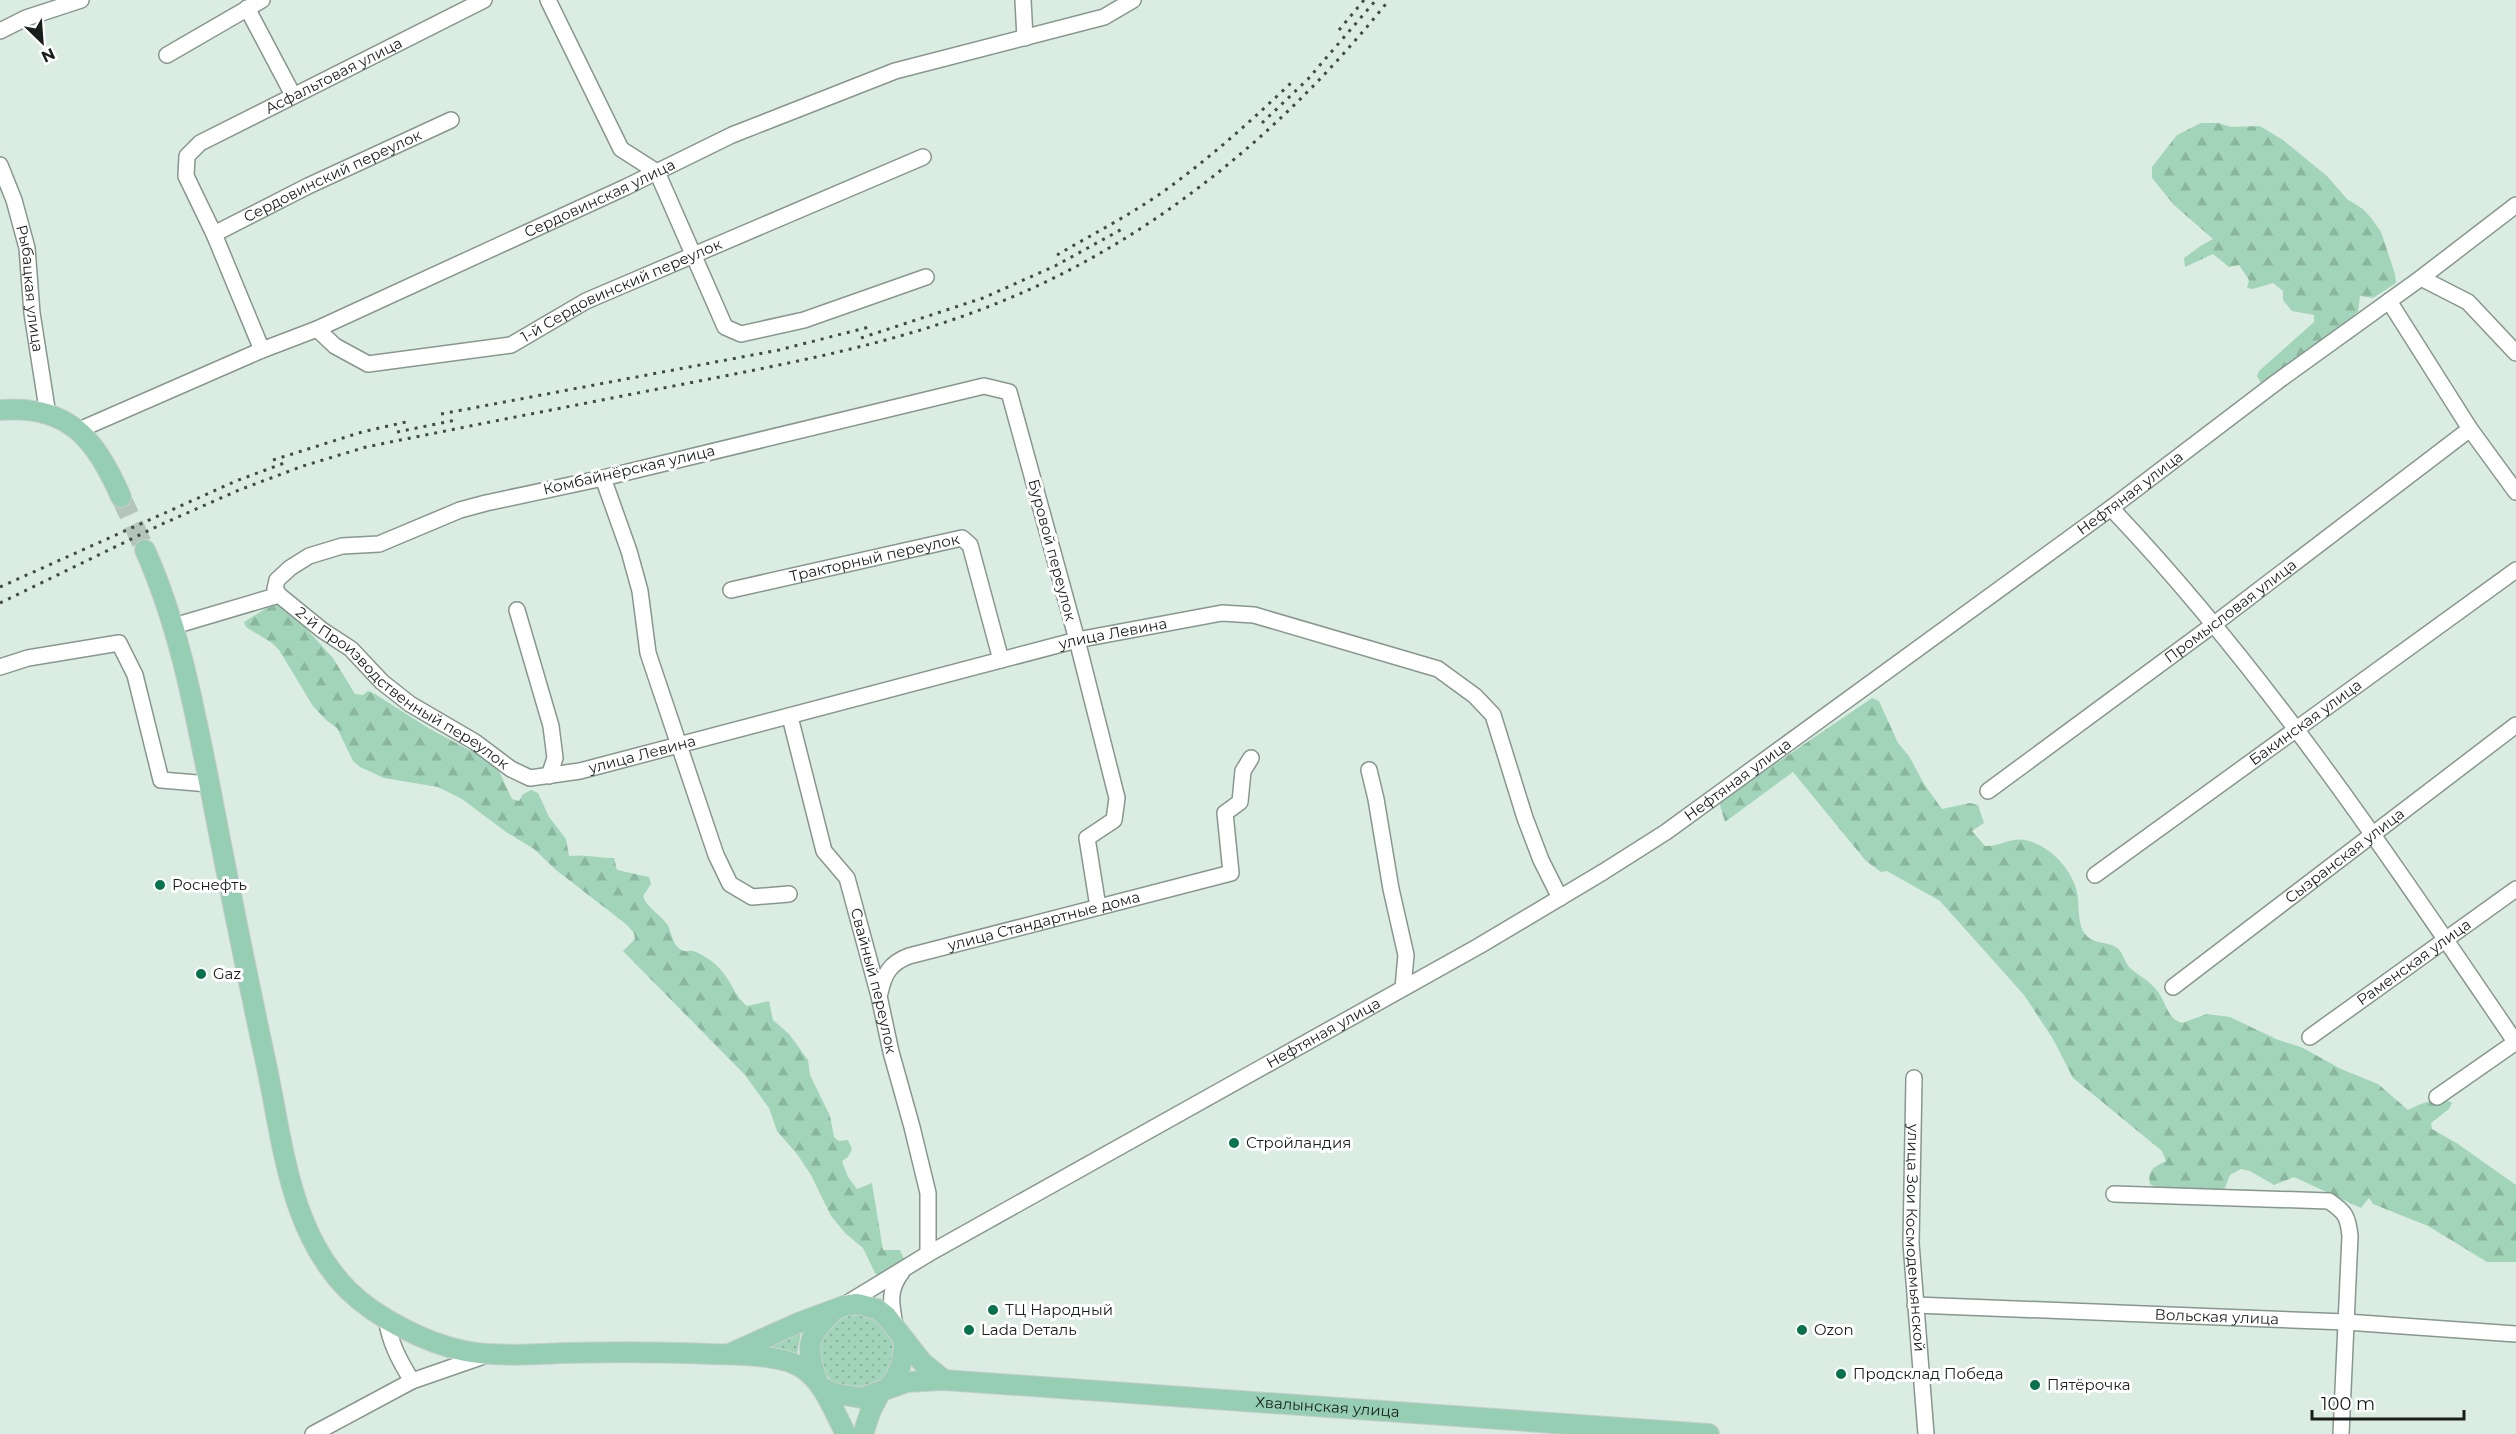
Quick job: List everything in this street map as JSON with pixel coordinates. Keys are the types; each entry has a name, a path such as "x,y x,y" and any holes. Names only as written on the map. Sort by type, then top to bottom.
{"main road":[{"path":"0,410 19,409 48,415 79,430 97,449 121,497"},
{"path":"145,550 158,578 174,626 195,708 255,1013 300,1209 308,1234 326,1263 348,1290 386,1318 424,1338 463,1351 729,1354 792,1362 809,1373 820,1385 847,1397 861,1398 882,1391 892,1383 904,1357 899,1333"},
{"path":"729,1354 798,1323 857,1304 877,1310 922,1362 944,1380"},
{"path":"839,1308 815,1329 809,1343 810,1360 820,1385 846,1434"},
{"name":"Хвалынская улица","path":"882,1391 907,1382 944,1380 1634,1431 1708,1434"},
{"path":"863,1434 871,1410 882,1391"}],"street":[{"path":"0,31 26,18 81,0"},
{"path":"167,55 262,0"},
{"name":"Асфальтовая улица","path":"214,234 186,176 187,156 200,142 484,0"},
{"path":"548,0 621,149 657,172 725,327 741,334 804,320 926,277"},
{"path":"1023,0 1025,38"},
{"name":"Сердовинская улица","path":"79,430 262,350 317,329 732,135 895,71 1104,17 1133,0"},
{"path":"247,8 293,95"},
{"name":"Сердовинский переулок","path":"214,234 308,186 451,120"},
{"name":"1-й Сердовинский переулок","path":"317,329 336,346 368,364 511,345 586,301 923,157"},
{"name":"Рыбацкая улица","path":"0,165 14,200 27,248 32,313 48,415"},
{"name":"Нефтяная улица","path":"839,1308 928,1254 1560,898 1666,832 2111,508 2278,381 2421,278 2516,204"},
{"path":"214,234 262,350"},
{"path":"2421,278 2468,302 2516,353"},
{"path":"2389,302 2470,429 2516,492"},
{"name":"Комбайнёрская улица","path":"279,595 275,589 277,580 309,556 342,546 379,544 469,508 984,386 1009,392"},
{"name":"Буровой переулок","path":"1009,392 1077,640 1117,798 1114,820 1087,838 1098,907"},
{"name":"Промысловая улица","path":"1988,791 2213,625 2470,429"},
{"path":"603,478 640,591 648,653 668,715 681,744 716,855 730,884 752,897 789,894"},
{"path":"2111,508 2161,560 2295,729 2372,834 2516,1042 2437,1097"},
{"name":"Тракторный переулок","path":"731,590 962,538 970,545 1001,660"},
{"name":"Бакинская улица","path":"2095,874 2516,570"},
{"path":"174,626 279,595"},
{"name":"2-й Производственный переулок","path":"279,595 322,630 351,649 382,682 410,704 475,742 511,769 530,778"},
{"path":"517,610 551,726 555,758 549,776"},
{"name":"улица Левина","path":"530,778 580,771 1077,640 1222,613 1254,615 1438,669 1475,696 1493,715 1525,818 1541,860 1560,898"},
{"path":"0,667 28,658 119,643 135,675 162,780 209,784"},
{"name":"Свайный переулок","path":"790,717 824,851 848,878 879,996 891,1052 928,1194 928,1254"},
{"name":"Сызранская улица","path":"2173,987 2516,725"},
{"name":"улица Стандартные дома","path":"879,996 883,975 898,960 1231,873 1225,813 1240,802 1243,771 1251,758"},
{"path":"1369,770 1391,890 1406,955 1403,988"},
{"name":"Раменская улица","path":"2310,1037 2516,889"},
{"name":"улица Зои Космодемьянской","path":"1914,1078 1911,1244 1926,1434"},
{"path":"2114,1194 2328,1201 2349,1219 2341,1434"},
{"path":"899,1333 891,1303 893,1284 904,1270"},
{"name":"Вольская улица","path":"1915,1305 2346,1322 2516,1334"},
{"path":"386,1318 389,1338 397,1357 412,1381"},
{"path":"313,1434 412,1381 493,1353"}],"green space":[{"path":"2201,123 2218,123 2231,127 2260,126 2283,140 2327,176 2347,199 2363,209 2372,219 2381,232 2395,274 2396,283 2373,298 2360,296 2358,312 2267,382 2260,382 2257,376 2259,371 2314,322 2314,315 2292,311 2283,300 2283,291 2273,283 2253,289 2247,288 2249,280 2239,265 2229,267 2213,254 2185,267 2184,258 2213,239 2174,205 2152,178 2152,167 2177,135"},
{"path":"279,604 301,623 333,658 355,694 363,695 368,691 375,694 430,729 488,760 499,771 512,799 519,801 523,794 531,790 538,793 549,817 566,839 569,856 614,858 617,870 649,877 651,884 643,896 647,904 667,924 677,946 684,951 696,952 714,963 724,973 739,998 747,1006 769,1001 773,1020 789,1034 808,1060 810,1075 830,1116 834,1137 839,1141 848,1140 852,1149 848,1157 842,1161 848,1177 857,1189 872,1183 883,1250 900,1250 904,1259 902,1264 880,1276 875,1273 863,1248 846,1234 831,1216 811,1175 777,1131 769,1108 745,1075 623,951 635,939 634,933 626,924 556,870 534,849 506,832 462,799 438,787 384,778 360,767 353,761 337,728 313,706 279,650 246,627 244,622 265,609"},
{"path":"1872,698 1879,701 1898,743 1909,756 1924,784 1942,809 1970,803 1978,805 1984,823 1972,831 1985,846 2020,839 2035,843 2053,854 2073,879 2078,898 2080,922 2085,934 2091,939 2117,948 2130,968 2159,992 2169,1013 2177,1021 2182,1023 2207,1014 2230,1017 2276,1039 2303,1048 2341,1069 2378,1084 2408,1110 2436,1100 2452,1103 2449,1109 2431,1123 2432,1129 2458,1144 2516,1185 2516,1262 2487,1262 2428,1226 2373,1204 2369,1198 2361,1208 2294,1177 2274,1185 2250,1171 2241,1169 2230,1175 2222,1190 2165,1193 2150,1184 2149,1179 2152,1170 2166,1161 2162,1151 2073,1078 2053,1039 2024,995 1940,901 1887,871 1881,872 1866,861 1793,772 1725,822 1719,802"},
{"path":"857,1315 871,1318 884,1326 892,1339 895,1353 892,1367 884,1380 871,1388 857,1391 843,1388 830,1380 822,1367 819,1353 822,1339 830,1326 843,1318"},
{"path":"801,1332 797,1355 760,1349"}],"tunnel":[{"path":"121,497 145,550"}],"railway":[{"path":"1339,30 1364,0"},
{"path":"1262,123 1308,79 1376,0"},
{"path":"0,603 160,525 239,490 303,466 366,447 764,368 875,343 949,321 1044,283 1101,253 1155,219 1257,140 1304,96 1389,0"},
{"path":"1057,255 1165,191 1223,145 1291,83"},
{"path":"861,338 983,298 1055,266 1124,228"},
{"path":"441,414 779,350 873,326"},
{"path":"397,432 456,420"},
{"path":"273,460 362,432 406,422"},
{"path":"0,587 236,481 287,462"}],"place":[{"name":"Роснефть","path":"160,885"},
{"name":"Gaz","path":"201,974"},
{"name":"Стройландия","path":"1234,1143"},
{"name":"ТЦ Народный","path":"993,1310"},
{"name":"Lada Dеталь","path":"969,1330"},
{"name":"Ozon","path":"1802,1330"},
{"name":"Продсклад Победа","path":"1841,1374"},
{"name":"Пятёрочка","path":"2035,1385"}]}
